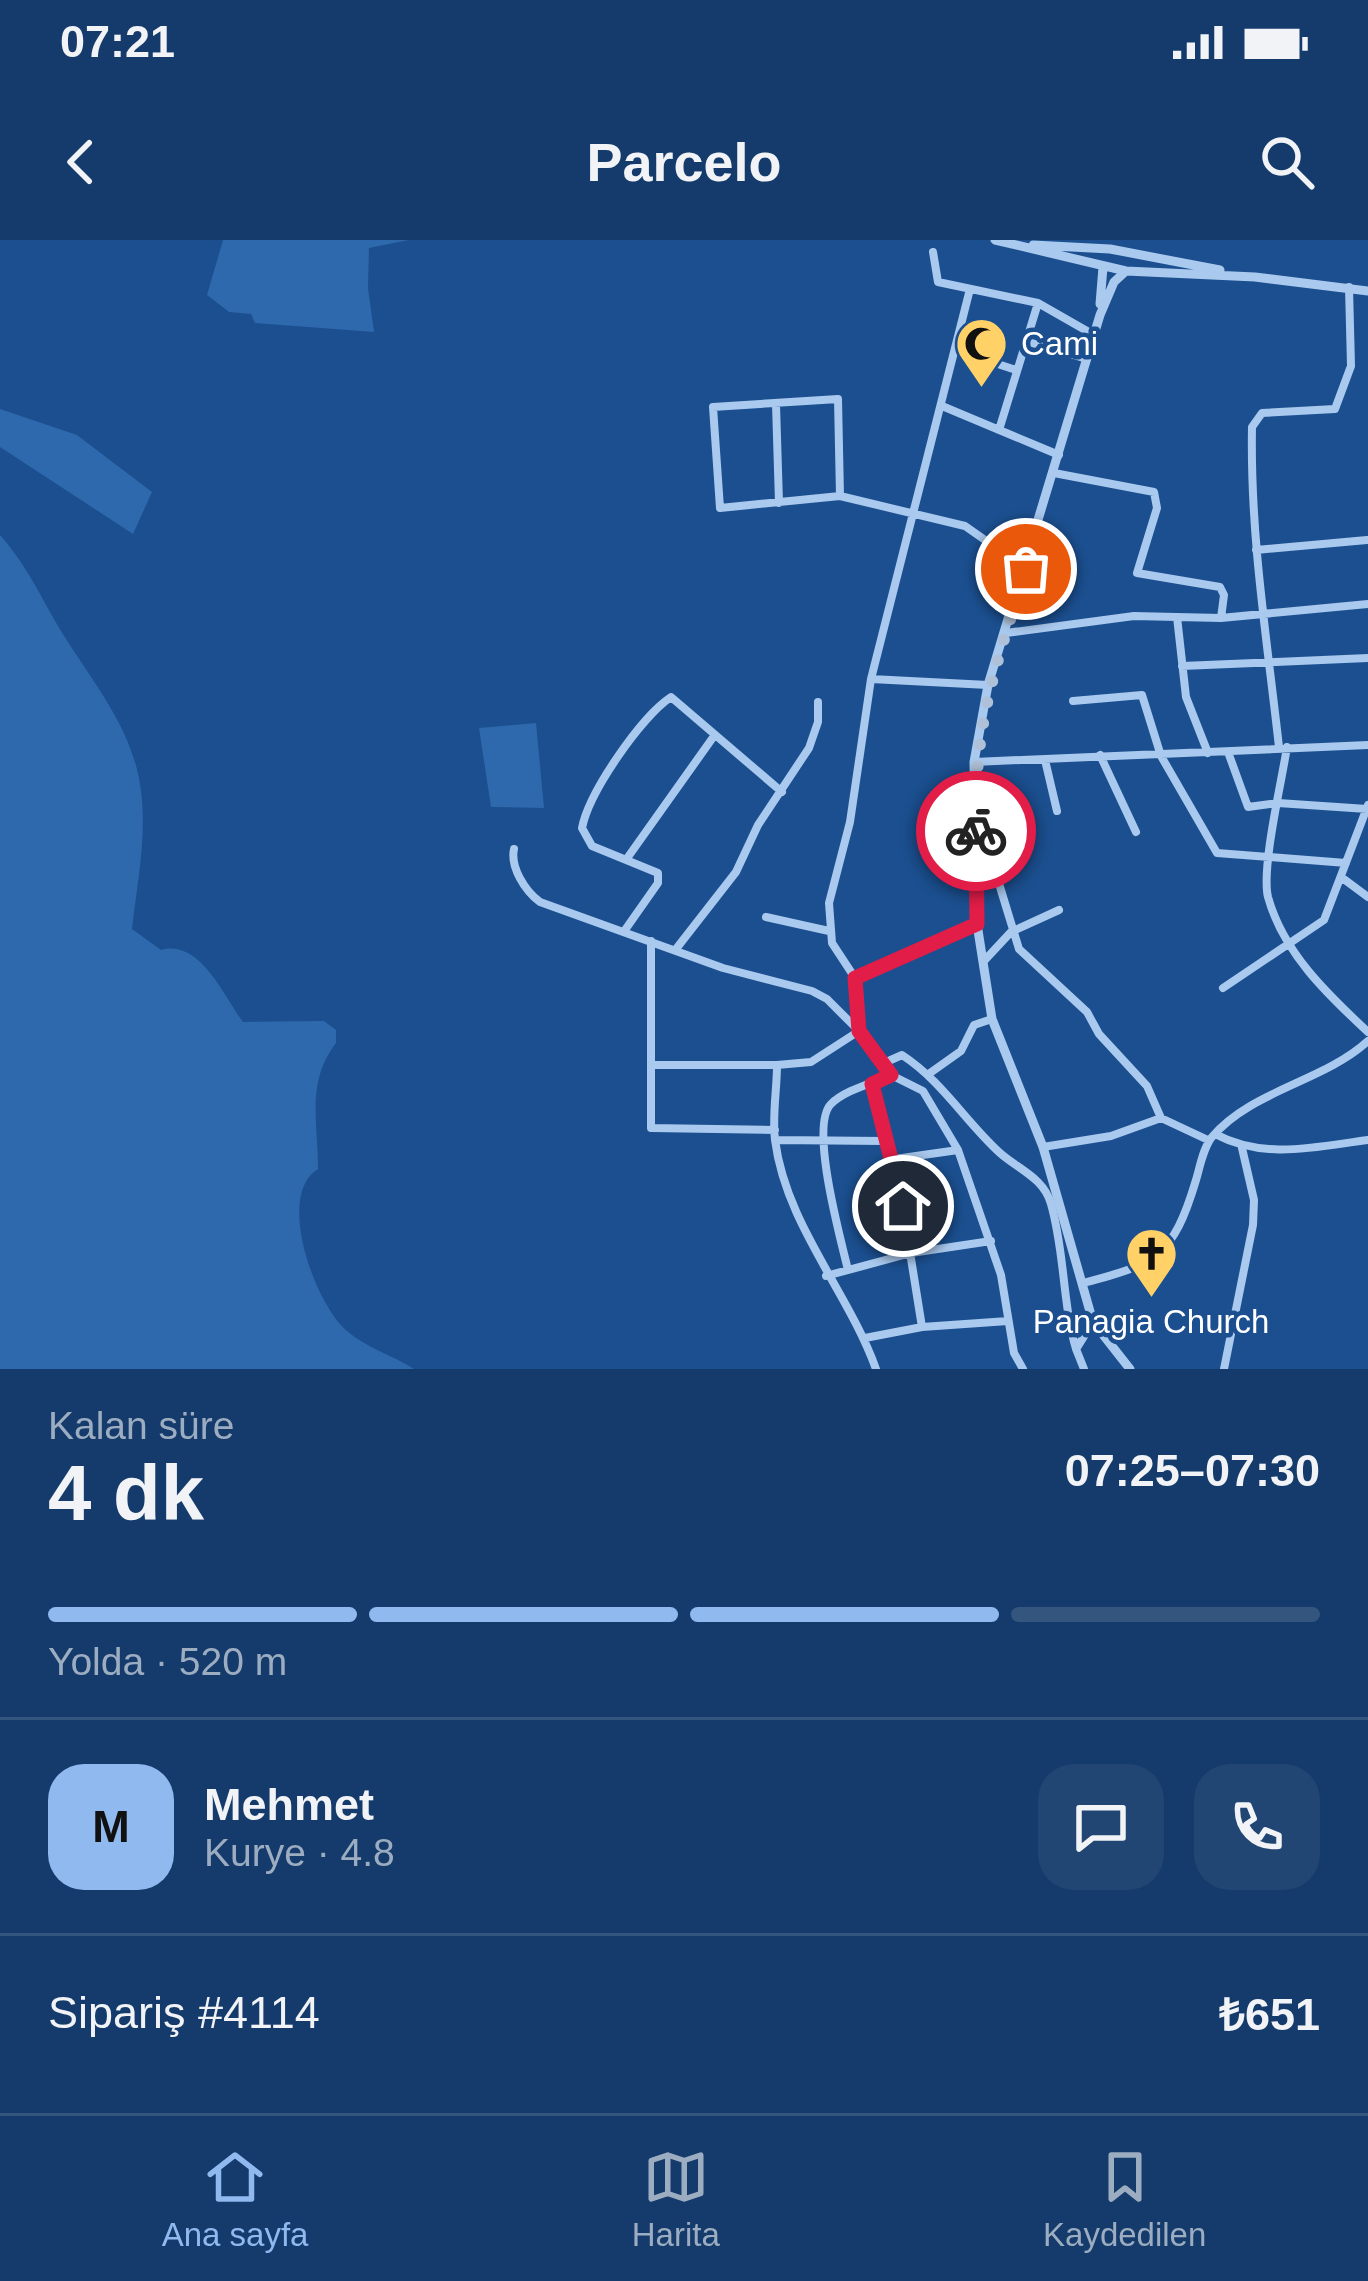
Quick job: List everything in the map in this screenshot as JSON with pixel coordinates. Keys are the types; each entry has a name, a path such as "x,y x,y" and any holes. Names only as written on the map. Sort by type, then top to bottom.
{"street":[{"path":"997,240 1110,255 1132,249 1255,277"},
{"path":"997,240 1110,255 1124,270 1255,277 1367,291 1351,314"},
{"path":"1084,1369 1066,1313 1067,1280 1043,1147 992,1018 982,963 974,762 988,685 1100,315 1132,249"},
{"path":"934,252 938,282 1038,303 1094,335"},
{"path":"1100,315 1110,255"},
{"path":"1082,1283 1144,1267 1166,1245 1186,1212 1212,1137 1293,1085 1344,1064 1368,1036 1289,946 1267,893 1283,747 1256,581 1254,421 1262,413 1335,409 1351,366 1349,286"},
{"path":"859,1031 855,978 840,961 829,931 829,903 850,823 871,679 970,289"},
{"path":"998,430 1038,303"},
{"path":"1025,341 1087,359"},
{"path":"955,350 1016,370"},
{"path":"840,496 838,399 712,407 720,508 840,496 965,526 1026,569"},
{"path":"776,404 779,503"},
{"path":"942,406 1059,455"},
{"path":"1054,473 1154,492 1157,508 1137,573 1220,587 1225,596 1221,618"},
{"path":"1256,550 1367,540"},
{"path":"1006,633 1134,616 1221,618 1368,604"},
{"path":"1177,617 1186,697 1208,753"},
{"path":"1182,666 1368,658"},
{"path":"871,679 988,685"},
{"path":"1073,701 1142,695 1161,756 1212,850 1222,855 1346,863"},
{"path":"625,930 659,878 655,869 590,844 583,822 593,796 655,707 671,697 782,792"},
{"path":"676,949 736,872 758,825 809,748 818,722 818,702"},
{"path":"628,857 714,736"},
{"path":"974,762 1368,745"},
{"path":"1223,988 1324,920 1368,808 1278,802 1248,808 1228,752"},
{"path":"1100,755 1136,832"},
{"path":"1045,760 1057,812"},
{"path":"975,808 1019,949 1087,1012 1099,1034 1147,1086 1161,1118"},
{"path":"514,849 513,862 536,900 723,968 821,995 859,1031 891,1075 922,1091 958,1150 991,1240 1014,1353 1023,1369"},
{"path":"1341,877 1368,897"},
{"path":"982,963 1011,932 1060,910"},
{"path":"766,917 829,931"},
{"path":"855,978 977,924"},
{"path":"651,940 651,1128 884,1141"},
{"path":"930,1073 961,1051 974,1025 992,1018"},
{"path":"651,1065 811,1062 859,1031"},
{"path":"884,1063 902,1054 930,1073 1001,1154 1054,1198 1093,1322 1130,1369"},
{"path":"777,1065 775,1135 797,1213 826,1276 865,1338 876,1369"},
{"path":"848,1270 825,1118 831,1104 891,1075"},
{"path":"872,1084 884,1141 895,1160 922,1327"},
{"path":"1043,1147 1111,1136 1161,1118 1242,1148 1285,1150 1368,1140"},
{"path":"1224,1369 1252,1225 1254,1200 1242,1148"},
{"path":"895,1160 958,1150"},
{"path":"826,1276 911,1252 991,1240"},
{"path":"865,1338 922,1327 1008,1321"},
{"path":"1076,1349 1093,1322"}],"shaded area":[{"path":"223,240 409,240 369,248 374,332 255,323 251,314 229,312 207,295"},
{"path":"0,409 77,435 152,492 133,534 0,447"},
{"path":"0,535 128,742 141,791 143,826 132,929 161,950 175,949 199,961 243,1022 324,1021 336,1030 336,1043 317,1088 318,1169 306,1182 300,1201 304,1250 323,1298 347,1331 414,1369 0,1369"},
{"path":"536,723 544,808 491,807 479,728"}],"way so far":[{"path":"976,831 974,762 988,685 1026,569"}],"place":[{"name":"Cami","path":"982,389"},
{"name":"Panagia Church","path":"1151,1300"}],"route":[{"path":"903,1206 872,1084 891,1075 859,1031 855,978 977,924 976,831"}]}
